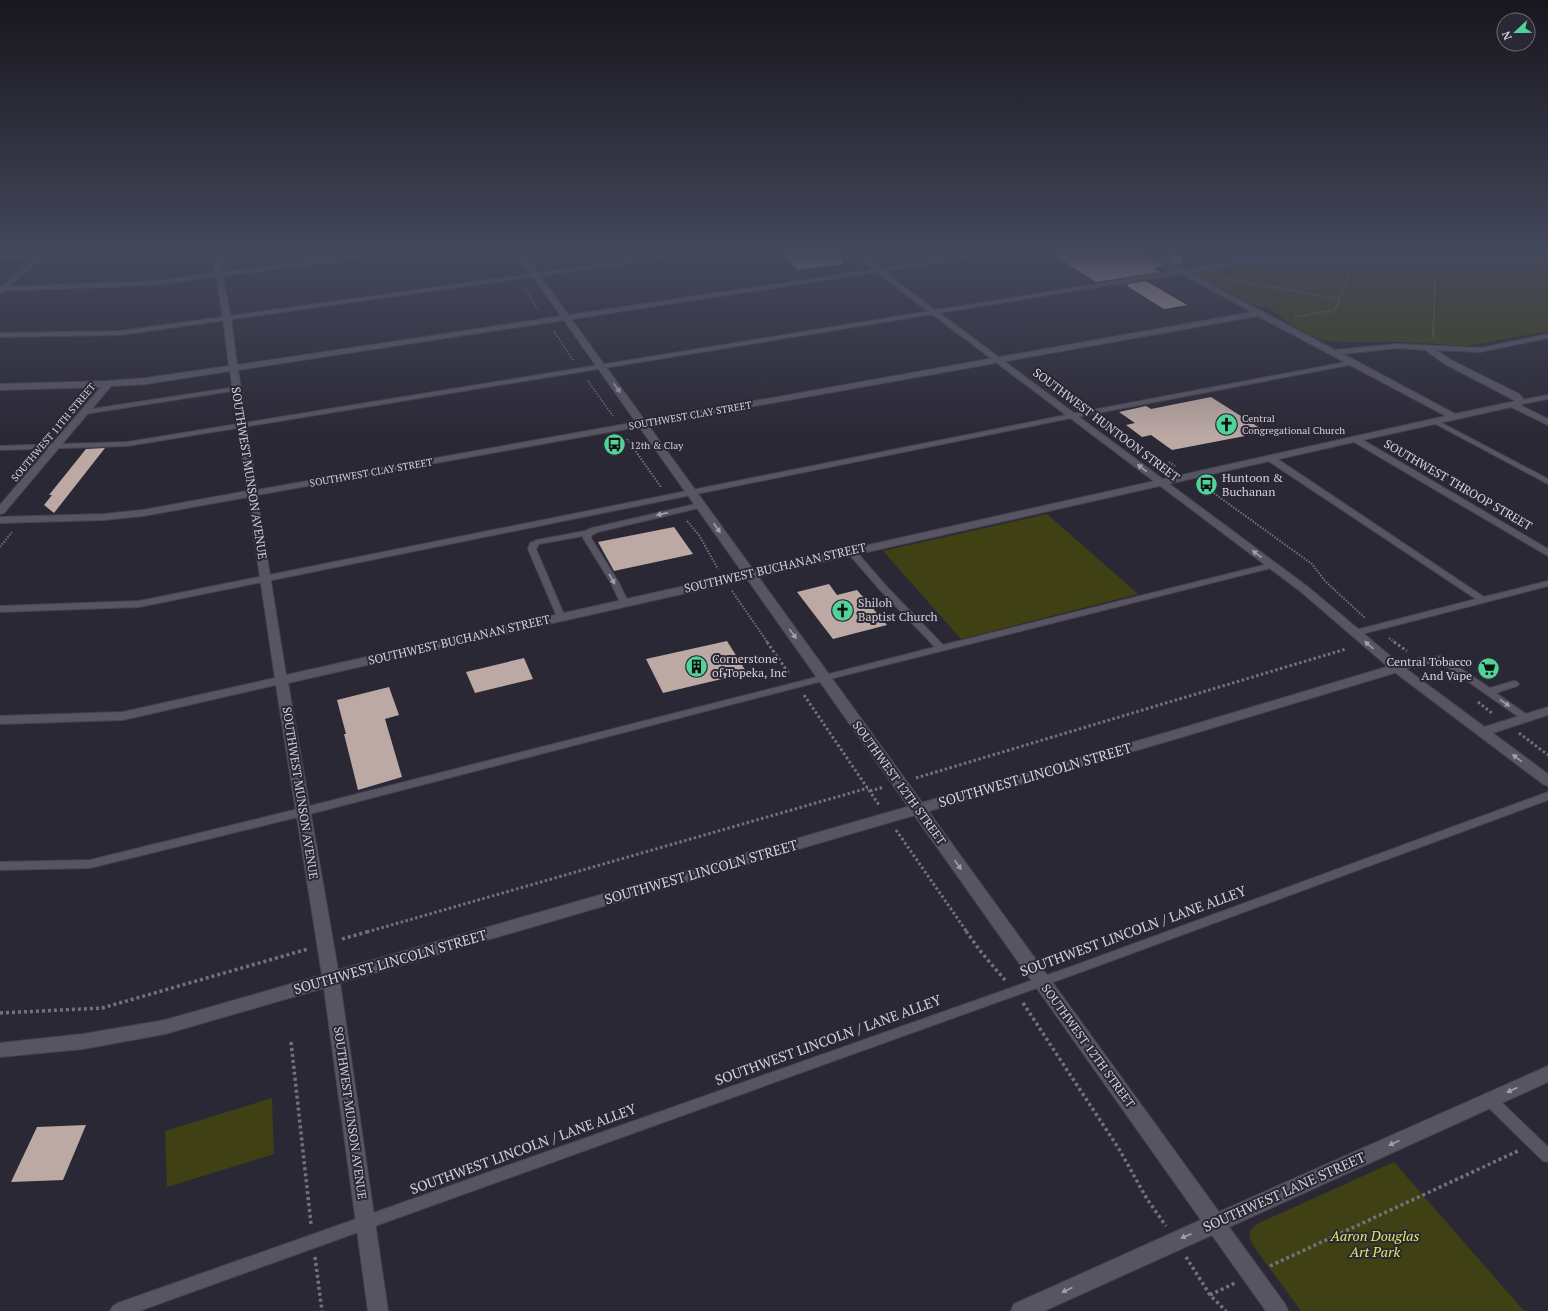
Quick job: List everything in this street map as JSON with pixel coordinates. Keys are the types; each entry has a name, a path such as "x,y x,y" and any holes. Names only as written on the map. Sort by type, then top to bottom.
{"street":[{"name":"SOUTHWEST 12TH STREET","path":"564,315 1278,1311"},
{"path":"0,387 108,384 146,381 585,315"},
{"name":"SOUTHWEST HUNTOON STREET","path":"936,315 1304,589 1397,668 1548,781"},
{"name":"SOUTHWEST CLAY STREET","path":"0,520 126,515 252,494 1248,315"},
{"path":"1264,315 1456,418"},
{"name":"SOUTHWEST MUNSON AVENUE","path":"227,318 236,389 243,425 252,494 281,680 331,978 378,1311"},
{"path":"1334,353 1398,346 1430,345 1480,350 1548,336"},
{"path":"1430,345 1448,362 1516,396 1518,404 1548,422"},
{"name":"SOUTHWEST 11TH STREET","path":"0,511 108,384"},
{"name":"SOUTHWEST BUCHANAN STREET","path":"0,720 123,716 851,551 1518,404"},
{"name":"SOUTHWEST THROOP STREET","path":"1355,439 1548,553"},
{"name":"SOUTHWEST LINCOLN STREET","path":"0,1050 51,1047 119,1037 165,1027 1177,734 1397,668"},
{"path":"1483,732 1548,711"},
{"name":"SOUTHWEST LANE STREET","path":"1021,1311 1548,1074"}],"lane":[{"path":"0,335 120,333 248,315"},
{"path":"0,448 127,444 913,315"},
{"path":"0,609 140,604 266,577 1071,416 1352,363"},
{"path":"85,412 236,389"},
{"name":"SOUTHWEST BUCHANAN STREET","path":"1518,404 1548,397"},
{"path":"1436,422 1548,482"},
{"path":"1270,458 1483,600"},
{"path":"561,617 532,549 532,545 537,542 589,533 595,530 700,505"},
{"path":"589,533 587,538 615,583 624,602"},
{"path":"851,551 884,589 941,648"},
{"path":"0,866 90,864 302,812 941,648 1272,565"},
{"path":"1356,633 1548,583"},
{"path":"1397,668 1421,661 1442,659 1526,718"},
{"path":"1489,692 1514,684"},
{"name":"SOUTHWEST LINCOLN / LANE ALLEY","path":"118,1311 1042,981 1548,796"},
{"path":"1490,1100 1548,1156"}],"path":[{"path":"1290,318 1306,315"},
{"path":"1430,345 1432,315"},
{"path":"1169,462 1312,564 1343,599 1376,628 1421,661"},
{"path":"0,1013 102,1008 869,789 899,783 1346,649"},
{"path":"1474,700 1548,755"},
{"path":"291,1042 322,1311"},
{"path":"1210,1295 1535,1144"}],"green space":[{"path":"1280,315 1548,315 1548,331 1466,346 1405,342 1345,342 1322,340 1280,318 1284,317"},
{"path":"1047,514 1138,594 961,639 883,551"},
{"path":"272,1098 274,1154 167,1187 165,1131"},
{"name":"Aaron Douglas Art Park","path":"1394,1162 1524,1311 1301,1311 1254,1247 1250,1239 1250,1231 1257,1224"}],"building":[{"name":"Central Congregational Church","path":"1211,397 1266,432 1172,450 1151,435 1142,437 1126,425 1135,423 1119,412 1146,406 1151,409"},
{"path":"105,448 54,513 44,505 52,495 49,495 86,449"},
{"path":"674,527 693,554 614,571 598,542"},
{"name":"Shiloh Baptist Church","path":"829,584 837,595 857,590 887,625 833,639 797,592"},
{"name":"Cornerstone of Topeka, Inc","path":"727,641 747,673 663,693 646,659"},
{"path":"524,658 533,679 475,693 466,672"},
{"path":"389,687 399,715 385,719 402,777 358,790 337,700"},
{"path":"86,1125 63,1180 11,1182 37,1127"}],"place":[{"name":"Central Congregational Church","path":"1226,424"},
{"name":"12th & Clay","path":"614,445"},
{"name":"Huntoon & Buchanan","path":"1206,485"},
{"name":"Shiloh Baptist Church","path":"843,610"},
{"name":"Cornerstone of Topeka, Inc","path":"696,666"},
{"name":"Central Tobacco And Vape","path":"1488,669"}]}
